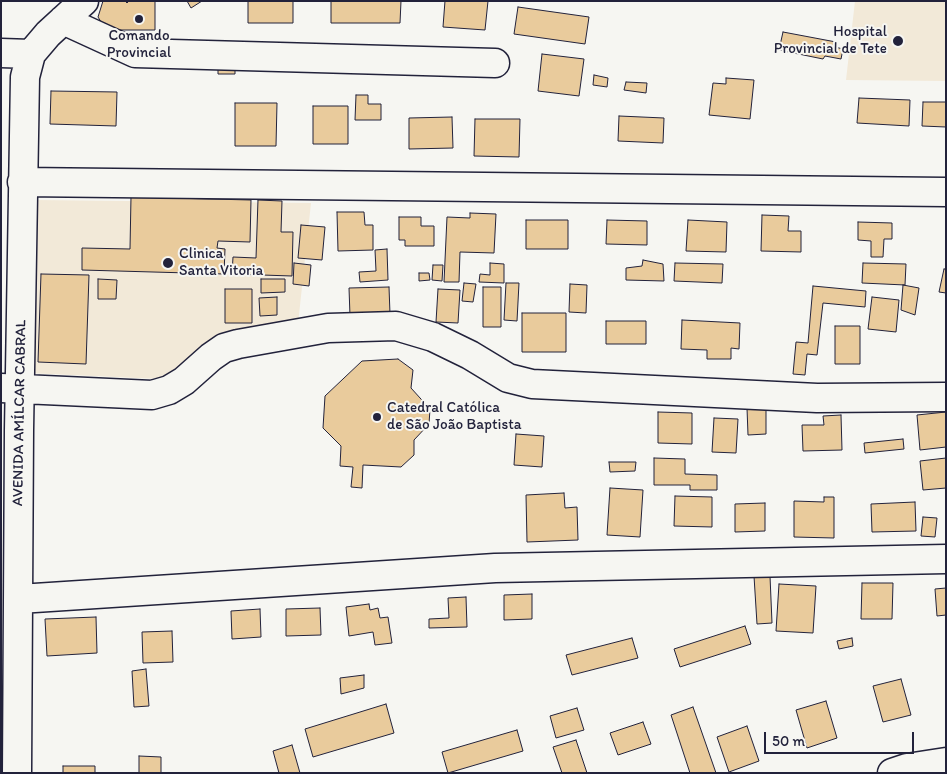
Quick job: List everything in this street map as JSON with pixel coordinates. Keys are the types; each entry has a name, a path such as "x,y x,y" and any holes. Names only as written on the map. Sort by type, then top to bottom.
{"street":[{"path":"1,53 31,54 48,34 84,1"},
{"path":"63,20 135,53 495,64"},
{"name":"AVENIDA AMÍLCAR CABRAL","path":"17,773 19,599 10,430 25,77 31,54"},
{"path":"22,182 946,192"},
{"path":"11,388 152,395 169,390 184,381 224,348 238,344 328,328 396,326 433,337 470,355 508,378 532,384 817,398 946,396"},
{"path":"19,599 495,568 946,559"},
{"path":"892,773 907,768 946,762"}],"shaded area":[{"name":"Hospital Provincial de Tete","path":"855,1 946,1 946,81 846,80"},
{"name":"Clinica Santa Vitoria","path":"35,200 311,203 298,324 244,329 231,333 176,374 159,379 27,373"}],"building":[{"path":"103,1 125,1 127,3 129,1 155,1 155,30 113,30 103,25 98,17"},
{"path":"187,1 202,1 191,8"},
{"path":"248,1 293,1 293,23 248,23"},
{"path":"331,1 401,1 400,23 331,23"},
{"path":"445,1 488,1 485,30 443,27"},
{"path":"518,7 589,17 585,44 514,34"},
{"path":"783,32 836,42 835,47 843,49 841,59 825,56 823,59 779,50"},
{"path":"542,54 584,59 579,96 538,91"},
{"path":"218,62 235,62 235,74 218,74"},
{"path":"594,75 608,78 607,87 593,85"},
{"path":"726,78 754,80 750,119 709,115 713,83 726,84"},
{"path":"626,82 647,83 646,93 624,90"},
{"path":"51,91 117,92 116,126 50,124"},
{"path":"356,95 368,95 368,104 381,104 381,120 355,120"},
{"path":"859,98 910,100 909,126 857,123"},
{"path":"923,102 946,102 946,127 922,126"},
{"path":"235,103 277,103 276,146 235,146"},
{"path":"313,106 348,106 348,144 313,144"},
{"path":"619,116 664,118 663,143 618,141"},
{"path":"452,117 453,148 409,149 409,118"},
{"path":"475,119 520,119 519,157 474,156"},
{"path":"131,197 251,200 250,242 218,241 217,248 225,249 224,274 82,270 82,248 130,249"},
{"path":"258,200 282,201 281,232 293,232 292,276 232,274 233,257 256,258"},
{"path":"337,212 364,212 365,225 373,225 373,250 338,251"},
{"path":"470,213 496,214 494,253 460,252 459,282 444,282 447,217 470,218"},
{"path":"762,215 789,216 788,231 801,231 801,252 761,251"},
{"path":"399,217 421,217 421,226 434,226 434,246 405,246 405,240 399,240"},
{"path":"526,220 568,220 568,249 526,249"},
{"path":"607,220 647,221 647,245 606,244"},
{"path":"688,220 727,222 726,252 686,251"},
{"path":"858,222 892,223 892,239 884,239 883,257 871,257 871,241 858,240"},
{"path":"301,225 325,227 322,260 298,258"},
{"path":"387,249 388,280 360,282 359,272 376,271 375,250"},
{"path":"643,260 663,264 664,281 626,280 626,268 642,266"},
{"path":"294,263 311,265 309,286 293,284"},
{"path":"490,263 504,264 504,283 479,282 480,274 490,275"},
{"path":"675,263 723,264 722,283 674,281"},
{"path":"863,263 906,264 905,285 862,283"},
{"path":"433,265 443,265 442,281 432,280"},
{"path":"944,269 946,269 946,293 939,292"},
{"path":"419,273 429,273 430,280 419,281"},
{"path":"41,274 89,275 86,364 38,362"},
{"path":"98,279 117,280 116,299 98,299"},
{"path":"261,279 285,279 285,292 261,293"},
{"path":"464,283 476,284 473,302 462,301"},
{"path":"506,283 519,283 517,321 504,320"},
{"path":"570,284 587,285 586,313 569,312"},
{"path":"903,285 919,288 915,315 901,310"},
{"path":"813,286 866,291 865,307 823,303 817,355 807,354 805,375 793,374 796,342 808,343"},
{"path":"389,287 390,314 350,316 349,288"},
{"path":"483,287 501,287 501,327 483,327"},
{"path":"225,289 252,289 252,323 225,323"},
{"path":"438,289 460,290 458,323 436,322"},
{"path":"277,297 277,315 260,316 259,298"},
{"path":"872,297 899,300 896,332 868,329"},
{"path":"522,313 566,313 566,352 522,352"},
{"path":"682,320 740,323 739,349 731,348 731,359 707,359 707,350 681,349"},
{"path":"606,321 646,321 646,344 606,344"},
{"path":"835,326 860,326 860,364 835,364"},
{"name":"Catedral Católica de São João Baptista","path":"398,359 413,370 411,388 430,409 429,424 414,440 414,455 401,467 363,465 362,488 351,487 353,467 340,466 341,446 323,428 325,396 362,361"},
{"path":"747,408 766,408 766,434 748,435"},
{"path":"658,412 692,413 692,444 658,443"},
{"path":"946,412 946,447 920,450 917,415"},
{"path":"841,415 842,450 803,451 802,425 824,425 823,416"},
{"path":"714,418 738,419 736,453 712,452"},
{"path":"516,434 544,436 542,467 514,465"},
{"path":"903,439 904,449 865,453 864,443"},
{"path":"654,458 685,459 685,474 717,475 717,490 690,490 690,485 654,485"},
{"path":"946,458 946,488 923,490 920,461"},
{"path":"609,462 636,462 635,471 610,472"},
{"path":"610,488 643,490 640,537 607,535"},
{"path":"564,493 565,508 577,507 578,540 527,542 526,495"},
{"path":"675,496 712,497 712,527 674,526"},
{"path":"824,497 834,497 834,538 794,537 794,501 824,502"},
{"path":"915,502 916,531 872,532 871,504"},
{"path":"765,503 765,531 735,532 735,504"},
{"path":"923,517 937,518 935,537 921,536"},
{"path":"754,576 770,576 772,623 757,624"},
{"path":"862,583 893,583 892,619 861,619"},
{"path":"779,584 816,586 813,633 776,631"},
{"path":"946,588 946,615 937,616 935,589"},
{"path":"532,594 532,619 504,620 504,595"},
{"path":"466,597 467,627 429,628 429,619 449,618 448,598"},
{"path":"369,604 370,610 378,608 380,618 388,617 392,643 375,645 373,632 349,636 346,607"},
{"path":"320,608 321,635 286,636 286,609"},
{"path":"260,609 261,637 232,639 231,611"},
{"path":"96,617 97,653 47,656 45,619"},
{"path":"745,626 751,644 680,667 674,649"},
{"path":"172,631 173,662 143,663 142,632"},
{"path":"632,638 638,658 572,675 566,655"},
{"path":"852,638 853,646 839,649 837,641"},
{"path":"146,669 149,706 134,707 132,671"},
{"path":"364,675 364,688 341,694 340,678"},
{"path":"901,679 911,715 883,722 873,686"},
{"path":"826,701 837,738 807,748 796,710"},
{"path":"386,704 394,733 313,757 305,729"},
{"path":"693,707 716,773 690,773 671,715"},
{"path":"577,708 584,730 556,738 550,716"},
{"path":"643,722 651,744 618,755 610,733"},
{"path":"747,726 759,761 729,772 717,737"},
{"path":"517,730 523,751 448,773 442,752"},
{"path":"576,740 587,773 562,773 553,747"},
{"path":"292,745 300,773 279,773 273,751"},
{"path":"139,756 161,757 161,773 139,773"},
{"path":"63,766 95,766 95,773 63,773"}],"place":[{"name":"Comando Provincial","path":"139,19"},
{"name":"Hospital Provincial de Tete","path":"898,41"},
{"name":"Clinica Santa Vitoria","path":"168,263"},
{"name":"Catedral Católica de São João Baptista","path":"377,417"}]}
